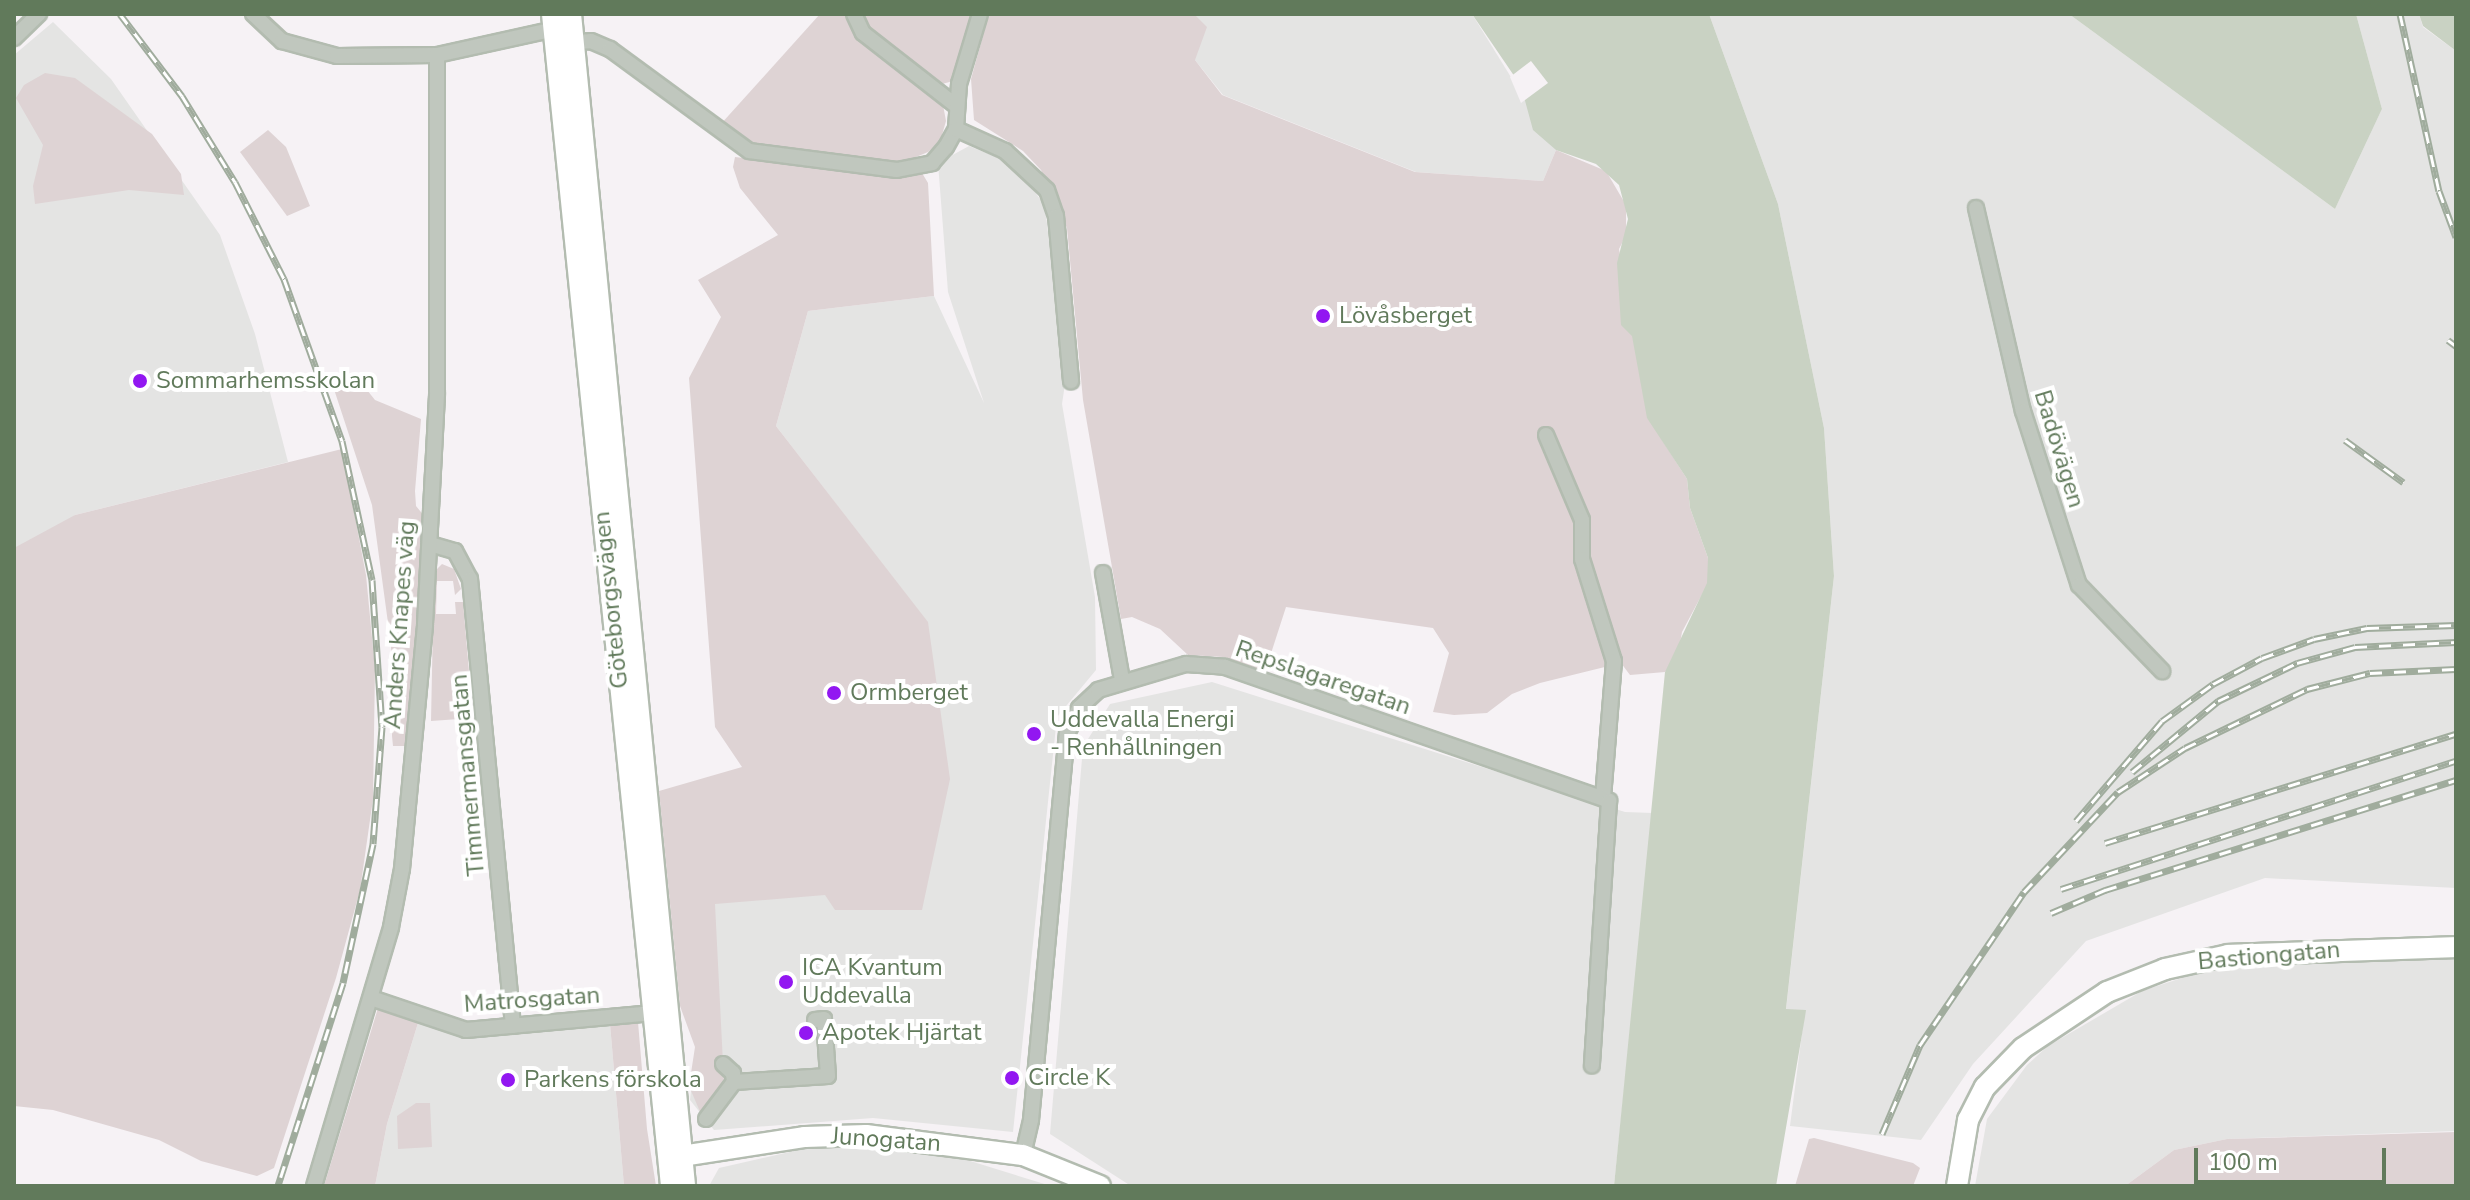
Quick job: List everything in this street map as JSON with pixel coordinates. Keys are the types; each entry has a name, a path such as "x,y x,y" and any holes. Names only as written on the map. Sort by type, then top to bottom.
{"main road":[{"name":"Göteborgsvägen","path":"563,28 653,1013 674,1157 685,1186"},
{"name":"Göteborgsvägen","path":"563,28 674,1157 671,1186"},
{"name":"Bastiongatan","path":"1957,1186 1968,1120 1985,1087 2023,1048 2107,992 2165,969 2228,955 2456,947"},
{"name":"Junogatan","path":"674,1157 835,1135 1023,1155 1100,1186"}],"street":[{"path":"14,38 39,14"},
{"path":"253,14 282,41 323,54 437,55 563,28 610,49 749,151 897,170 932,163 956,129 955,105 980,14"},
{"path":"854,14 863,33 955,105"},
{"name":"Anders Knapes väg","path":"314,1186 398,898 430,544 437,392 437,55"},
{"path":"956,129 1005,151 1047,190 1056,216 1071,381"},
{"name":"Badövägen","path":"1976,208 2023,411 2079,585 2162,671"},
{"path":"1546,435 1582,520 1582,559 1614,661 1603,797 1611,807 1592,1065"},
{"name":"Timmermansgatan","path":"430,544 455,551 470,579 513,1026"},
{"path":"1103,573 1122,680"},
{"name":"Repslagaregatan","path":"1023,1155 1031,1120 1065,741 1085,702 1122,680 1186,664 1225,667 1603,797"},
{"name":"Matrosgatan","path":"371,998 442,1025 466,1030 653,1013"},
{"path":"734,1082 828,1076 824,1019 815,1020"},
{"path":"706,1119 734,1082 733,1073 723,1064"}],"shaded area":[{"path":"820,14 848,14 943,105 946,121 940,142 928,152 899,164 751,147 720,125"},
{"path":"859,14 972,14 953,81 935,86 908,58 868,33"},
{"path":"989,14 1194,14 1207,27 1195,60 1222,95 1415,172 1543,181 1556,150 1606,171 1626,205 1626,235 1619,249 1635,346 1662,440 1687,479 1690,508 1708,558 1708,583 1682,632 1678,655 1665,672 1630,675 1621,663 1540,683 1512,694 1487,713 1454,715 1433,712 1449,653 1433,628 1286,607 1265,672 1223,657 1188,655 1160,629 1132,617 1121,619 1083,400 1067,228 1041,170 1023,151 974,120 971,79"},
{"path":"1185,14 1472,14 1556,150 1543,181 1416,172 1223,95 1195,60"},
{"path":"1472,14 1709,14 1778,204 1824,428 1834,576 1786,1009 1806,1010 1776,1186 1614,1186 1665,672 1707,583 1708,558 1690,508 1687,479 1647,418 1632,336 1621,325 1617,263 1628,219 1619,185 1596,164 1556,150 1533,130 1521,86"},
{"path":"1709,14 2069,14 2335,209 2382,109 2356,14 2419,14 2423,27 2456,51 2456,888 2265,878 2086,941 1973,1064 1921,1140 1790,1126 1805,1010 1786,1010 1834,576 1824,428 1778,204"},
{"path":"2069,14 2356,14 2382,109 2335,209"},
{"path":"2419,14 2456,14 2456,51 2423,26"},
{"name":"Sommarhemsskolan","path":"53,22 111,79 220,235 255,334 288,462 75,515 14,584 14,55"},
{"path":"45,73 75,78 152,134 181,174 184,195 129,190 35,204 33,186 43,145 16,98 24,85"},
{"path":"268,130 286,147 310,206 287,216 240,152"},
{"path":"969,146 1016,165 1045,206 1065,384 1062,404 1095,597 1096,670 1057,717 1013,1132 873,1118 714,1130 690,1100 696,1043 673,885 928,623 776,426 808,311 934,296 984,403 948,292 938,163"},
{"path":"735,157 897,177 922,173 928,183 934,296 808,311 776,426 928,622 950,779 922,910 835,910 825,895 715,904 724,1083 701,1114 689,1086 695,1047 680,1006 659,791 742,767 715,727 689,378 721,317 698,280 778,235 740,188 733,167"},
{"path":"329,374 355,375 375,400 421,419 415,491 416,506 425,517 425,545 407,746 393,746 391,645 372,505"},
{"path":"342,449 366,575 375,669 373,799 360,890 336,978 274,1168 257,1176 201,1161 159,1140 53,1110 14,1106 14,548 75,515"},
{"path":"442,564 454,569 461,589 455,595 453,581 437,581 436,614 456,614 455,602 463,602 473,718 431,721 434,572"},
{"path":"1212,682 1625,812 1653,813 1614,1186 1131,1186 1050,1134 1083,747 1110,704"},
{"path":"2456,958 2456,1131 2227,1139 2174,1150 2125,1186 1975,1186 1987,1119 2027,1065 2048,1046 2142,991 2203,971 2267,962"},
{"path":"378,1008 418,1023 387,1124 375,1186 324,1186"},
{"path":"638,1022 647,1129 656,1186 624,1186 610,1024"},
{"name":"Parkens förskola","path":"418,1023 485,1036 610,1024 624,1186 375,1186 387,1124"},
{"path":"416,1103 430,1103 432,1147 398,1149 397,1116"},
{"path":"2456,1132 2456,1186 2125,1186 2174,1150 2227,1139"},
{"path":"1809,1139 1913,1163 1920,1168 1913,1186 1795,1186"},
{"path":"859,1145 967,1160 1051,1186 709,1186 719,1168 803,1149"}],"pier":[{"path":"1531,61 1548,83 1521,103 1510,77"}],"railway":[{"path":"120,14 182,96 235,182 284,279 342,441 372,580 382,727 373,844 343,983 278,1186"},
{"path":"2400,14 2439,191 2456,237"},
{"path":"2448,340 2456,346"},
{"path":"2345,440 2403,482"},
{"path":"2076,821 2162,721 2213,684 2262,658 2314,639 2367,628 2456,625"},
{"path":"2132,772 2218,701 2297,663 2355,647 2456,642"},
{"path":"1882,1134 1920,1045 2024,892 2118,792 2185,748 2307,689 2370,673 2456,669"},
{"path":"2105,843 2456,734"},
{"path":"2061,889 2456,761"},
{"path":"2051,913 2105,890 2456,780"}],"place":[{"name":"Lövåsberget","path":"1323,316"},
{"name":"Sommarhemsskolan","path":"140,381"},
{"name":"Ormberget","path":"834,693"},
{"name":"Uddevalla Energi - Renhållningen","path":"1034,734"},
{"name":"ICA Kvantum Uddevalla","path":"786,982"},
{"name":"Apotek Hjärtat","path":"806,1033"},
{"name":"Circle K","path":"1012,1078"},
{"name":"Parkens förskola","path":"508,1080"}]}
